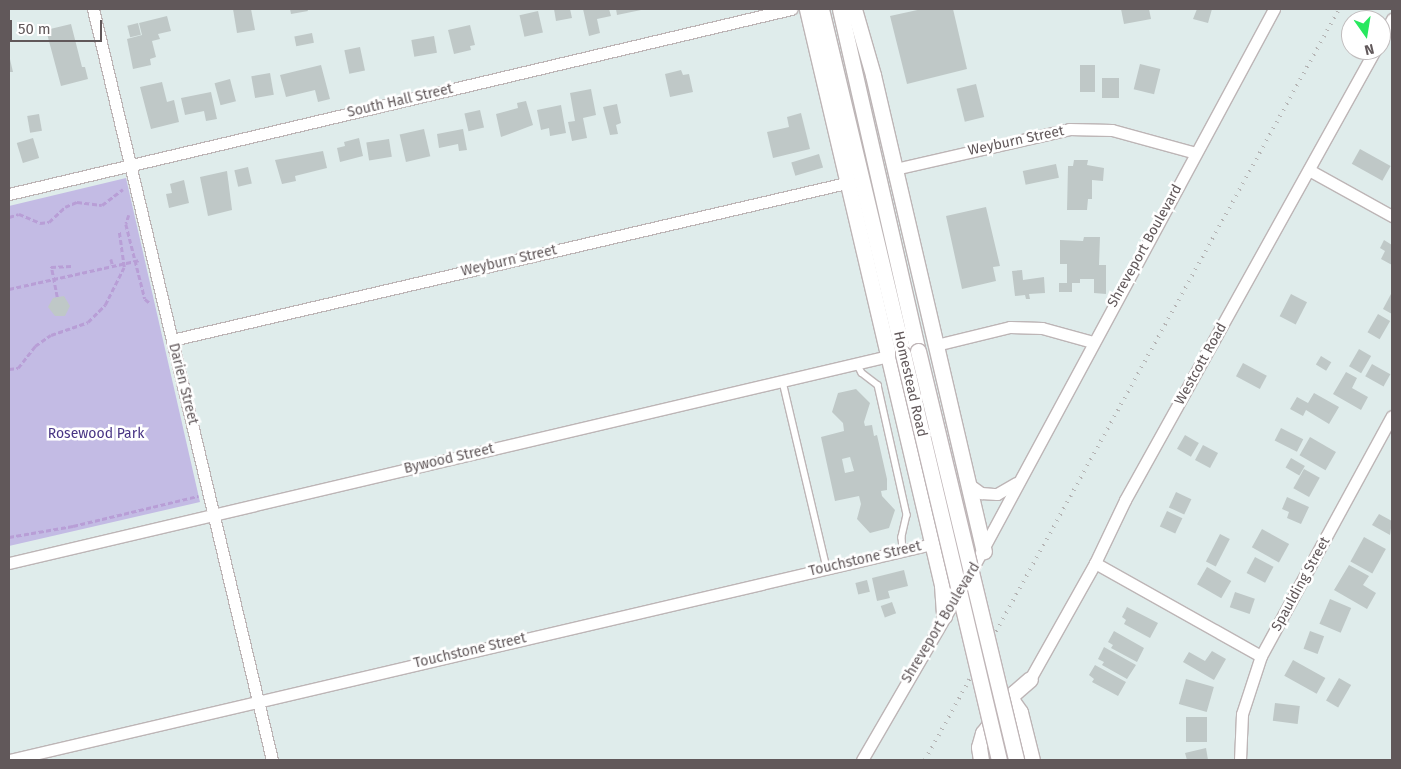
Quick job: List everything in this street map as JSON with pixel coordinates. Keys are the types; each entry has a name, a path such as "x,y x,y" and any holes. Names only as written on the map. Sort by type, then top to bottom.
{"main road":[{"path":"807,9 846,183 903,354 932,544 942,585 944,616"},
{"name":"Homestead Road","path":"821,9 999,760"},
{"name":"Homestead Road","path":"840,9 903,354 1016,760"},
{"path":"854,9 895,169 970,484 984,551"},
{"path":"942,585 958,593"},
{"path":"981,760 979,747 983,733 1007,702 1030,679"},
{"path":"1020,712 1030,679"},
{"path":"1007,702 1013,702 1020,712 1032,760"}],"street":[{"name":"Darien Street","path":"93,9 215,514 272,760"},
{"name":"South Hall Street","path":"9,194 791,9"},
{"name":"Shreveport Boulevard","path":"862,760 944,616 984,551 1016,483 1274,9"},
{"name":"Westcott Road","path":"1030,679 1095,563 1125,500 1370,60"},
{"name":"Weyburn Street","path":"895,169 1069,129 1112,130 1196,153"},
{"path":"1309,170 1392,216"},
{"name":"Weyburn Street","path":"172,340 846,183"},
{"path":"936,345 1010,327 1042,328 1093,342"},
{"name":"Bywood Street","path":"9,563 903,354"},
{"name":"Spaulding Street","path":"1240,760 1242,714 1261,656 1392,416"},
{"path":"970,484 981,493 997,494 1016,483"},
{"name":"Touchstone Street","path":"9,760 932,544"},
{"path":"1095,563 1261,656"}],"lane":[{"path":"857,364 862,373 878,385 907,515 907,523 902,531 903,550"},
{"path":"783,382 827,568"}],"path":[{"path":"9,217 19,214 40,223 49,222 65,207 84,202 102,206 123,189"},
{"path":"129,215 126,224 145,299 150,303"},
{"path":"9,370 18,368 35,346 51,336 88,322 105,305 124,264 119,230"},
{"path":"111,259 113,266"},
{"path":"9,288 140,260"},
{"path":"57,297 52,267 71,266"},
{"path":"9,537 73,526 210,494"}],"green space":[{"name":"Rosewood Park","path":"126,178 200,502 9,546 9,206"}],"building":[{"path":"233,9 251,9 255,30 237,33"},
{"path":"290,9 307,9 308,11 291,14"},
{"path":"554,9 570,9 572,18 556,21"},
{"path":"583,9 609,9 611,16 597,19 600,33 589,36"},
{"path":"616,9 641,9 641,10 617,15"},
{"path":"922,9 953,9 967,69 907,84 890,16"},
{"path":"1121,9 1149,9 1151,19 1124,24"},
{"path":"1197,9 1212,9 1208,23 1193,19"},
{"path":"538,11 543,32 524,37 519,15"},
{"path":"167,16 171,31 158,34 160,39 152,41 156,57 150,59 151,65 133,69 127,39 142,35 139,23"},
{"path":"138,23 141,35 130,37 127,26"},
{"path":"71,24 82,67 85,67 88,79 61,86 46,30"},
{"path":"470,25 475,45 470,46 471,50 454,54 448,30"},
{"path":"312,33 314,43 296,46 294,36"},
{"path":"434,36 437,53 414,57 411,40"},
{"path":"360,47 365,70 349,74 344,50"},
{"path":"9,55 13,72 9,72"},
{"path":"1140,64 1160,69 1154,94 1134,89"},
{"path":"321,65 330,99 318,102 315,90 286,97 280,75"},
{"path":"1080,65 1095,65 1095,92 1080,92"},
{"path":"681,70 683,75 689,74 693,92 670,97 665,74"},
{"path":"270,73 274,95 255,98 251,76"},
{"path":"1102,78 1119,78 1119,98 1102,98"},
{"path":"230,79 236,101 220,105 215,83"},
{"path":"162,82 167,102 174,100 179,122 151,129 140,87"},
{"path":"976,84 984,117 965,122 957,89"},
{"path":"591,89 596,115 583,118 587,138 572,141 568,122 575,121 570,93"},
{"path":"211,92 217,119 206,121 204,111 185,115 181,98"},
{"path":"526,101 533,125 501,137 496,114 518,108 517,103"},
{"path":"617,104 621,123 616,125 618,134 610,135 603,107"},
{"path":"561,105 566,133 550,136 549,128 541,130 537,110"},
{"path":"480,110 484,128 468,131 464,114"},
{"path":"801,113 810,149 773,158 767,132 789,127 787,117"},
{"path":"39,114 42,131 30,133 27,116"},
{"path":"424,129 430,156 406,162 400,135"},
{"path":"463,129 467,150 459,151 458,144 439,148 437,134"},
{"path":"33,138 39,158 23,163 17,143"},
{"path":"359,138 363,156 340,162 337,148 345,146 344,142"},
{"path":"389,139 392,157 369,160 366,143"},
{"path":"1360,149 1391,166 1382,181 1352,164"},
{"path":"323,151 327,168 295,176 296,181 282,184 275,160"},
{"path":"819,154 823,167 795,176 791,162"},
{"path":"1074,160 1088,160 1087,165 1104,168 1103,181 1092,180 1092,199 1088,199 1087,210 1067,210 1068,166 1073,166"},
{"path":"1056,164 1059,178 1026,185 1023,171"},
{"path":"248,167 252,184 238,187 234,170"},
{"path":"227,171 232,210 208,216 200,177"},
{"path":"184,180 189,203 169,208 166,194 172,193 170,184"},
{"path":"986,207 1000,266 993,267 996,281 962,289 946,216"},
{"path":"1084,237 1100,237 1099,265 1106,265 1106,294 1094,293 1094,279 1080,279 1080,283 1072,283 1072,292 1059,292 1059,283 1067,283 1067,264 1060,264 1060,240 1083,241"},
{"path":"1384,240 1392,245 1392,265 1381,259 1385,251 1380,248"},
{"path":"1022,270 1023,280 1044,277 1045,293 1029,294 1030,299 1026,299 1025,295 1015,296 1012,271"},
{"path":"1392,292 1392,314 1383,309"},
{"path":"1291,294 1307,302 1296,324 1280,316"},
{"path":"64,296 70,306 65,316 55,316 48,307 53,298"},
{"path":"1378,314 1390,321 1380,339 1368,332"},
{"path":"1359,349 1371,356 1361,373 1349,366"},
{"path":"1321,356 1331,362 1326,371 1316,365"},
{"path":"1243,363 1267,376 1260,389 1236,376"},
{"path":"1372,364 1390,374 1384,386 1365,376"},
{"path":"1346,372 1357,378 1352,388 1368,397 1361,410 1333,394"},
{"path":"856,389 870,403 864,422 865,426 872,425 874,436 877,435 887,479 887,490 881,491 882,496 895,510 889,528 870,533 857,519 861,504 859,496 835,501 821,437 844,431 843,423 832,412 838,393","holes":["850,457 854,471 845,473 842,459"]},
{"path":"1314,393 1339,407 1329,424 1306,410 1303,416 1290,409 1297,397 1308,403"},
{"path":"1281,428 1303,439 1297,452 1275,440"},
{"path":"1185,435 1199,443 1191,457 1177,449"},
{"path":"1310,437 1336,452 1325,470 1300,455"},
{"path":"1203,445 1218,453 1210,468 1195,460"},
{"path":"1291,458 1305,466 1299,476 1286,468"},
{"path":"1304,469 1320,478 1309,497 1293,488"},
{"path":"1176,492 1191,499 1184,515 1169,507"},
{"path":"1287,497 1309,507 1301,524 1287,518 1289,512 1282,509"},
{"path":"1167,511 1182,518 1175,534 1160,526"},
{"path":"1379,514 1392,521 1390,535 1372,525"},
{"path":"1262,529 1289,544 1279,562 1252,547"},
{"path":"1220,534 1230,539 1216,567 1206,562"},
{"path":"1364,537 1386,549 1372,574 1350,561"},
{"path":"1255,557 1274,567 1265,583 1247,573"},
{"path":"1349,565 1369,576 1363,585 1376,593 1367,609 1334,590"},
{"path":"1207,567 1231,581 1221,598 1197,584"},
{"path":"904,570 908,586 888,591 890,598 877,601 872,578"},
{"path":"867,580 870,592 858,595 855,583"},
{"path":"1235,592 1255,599 1250,614 1230,607"},
{"path":"1330,599 1351,608 1341,633 1319,624"},
{"path":"892,602 896,613 885,617 881,606"},
{"path":"1127,607 1158,623 1150,638 1124,624 1126,620 1122,617"},
{"path":"1114,631 1144,648 1137,662 1111,648 1113,645 1108,642"},
{"path":"1310,631 1324,636 1318,654 1304,649"},
{"path":"1104,647 1136,665 1127,679 1102,665 1104,662 1098,659"},
{"path":"1212,651 1226,659 1214,680 1183,662 1189,652 1205,661"},
{"path":"1293,660 1325,678 1317,694 1284,676"},
{"path":"1095,665 1126,682 1118,696 1092,682 1094,679 1089,675"},
{"path":"1339,678 1351,685 1338,708 1326,701"},
{"path":"1186,679 1214,687 1207,712 1179,704"},
{"path":"1275,703 1300,706 1298,724 1273,721"},
{"path":"1186,717 1207,717 1207,742 1186,742"},
{"path":"1206,748 1208,760 1187,760 1185,753"}],"railway":[{"path":"925,760 1339,9"}]}
